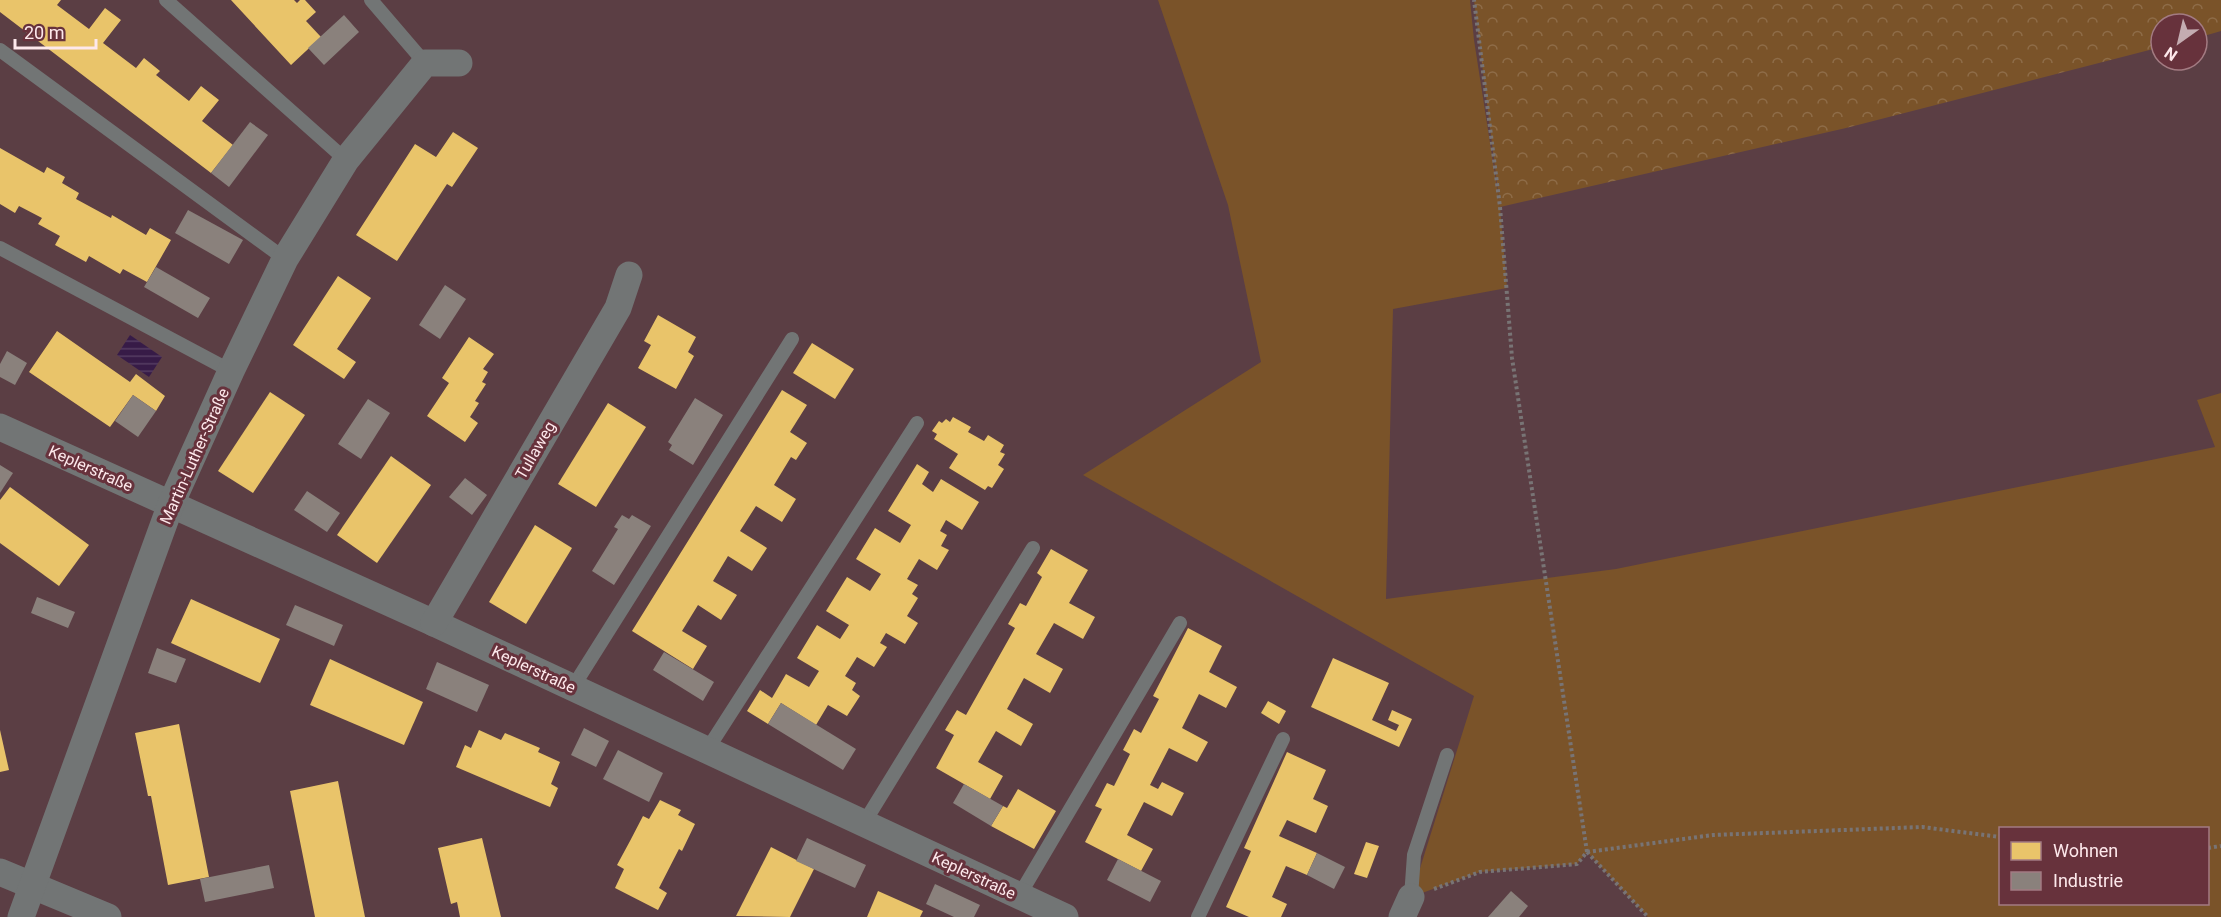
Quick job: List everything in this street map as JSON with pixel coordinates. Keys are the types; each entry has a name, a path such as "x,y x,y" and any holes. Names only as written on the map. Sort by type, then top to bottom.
{"street":[{"name":"Martin-Luther-Straße","path":"21,917 171,504 231,371 285,259 346,160 425,63"},
{"path":"425,63 459,63"},
{"name":"Tullaweg","path":"434,623 618,308 629,275"},
{"name":"Keplerstraße","path":"0,428 434,623 1065,917"},
{"path":"0,872 108,917"}],"lane":[{"path":"166,0 346,160"},
{"path":"371,0 425,63"},
{"path":"0,50 285,259"},
{"path":"0,248 231,371"},
{"path":"573,687 792,339"},
{"path":"707,750 917,423"},
{"path":"864,823 1033,548"},
{"path":"1019,896 1180,623"},
{"path":"1198,917 1283,739"},
{"path":"1406,907 1414,855 1447,755"}],"path":[{"path":"1474,0 1500,207 1512,358 1587,852 1648,917"},
{"path":"1406,907 1480,872 1577,864 1587,852 1713,835 1922,827 1999,837"}],"green space":[{"path":"1158,0 1470,0 1500,207 1507,288 1393,309 1386,599 1616,569 2215,447 2197,400 2221,393 2221,917 1648,917 1587,852 1577,864 1480,872 1411,897 1474,696 1083,475 1261,362 1228,205"},
{"path":"1474,0 2221,0 2221,31 2209,34 2209,12 2149,12 2149,50 1846,128 1500,207"}],"shaded area":[{"path":"130,335 162,357 149,377 117,355"}],"building: Wohnen":[{"path":"0,0 61,0 57,5 89,29 105,8 121,20 103,43 136,68 144,58 160,71 156,75 189,101 201,86 219,100 202,121 233,145 211,173 0,12"},
{"path":"231,0 294,0 297,3 305,0 316,12 306,21 321,37 291,65"},
{"path":"453,132 478,148 452,187 447,184 397,261 356,235 415,144 436,157"},
{"path":"0,148 44,173 47,167 65,177 62,183 79,193 76,199 111,218 112,215 146,235 150,228 171,240 147,282 123,269 120,274 89,256 86,262 55,245 60,236 38,224 42,218 19,206 15,213 0,204"},
{"path":"338,276 371,298 337,349 356,362 344,379 293,345"},
{"path":"658,315 696,337 688,352 694,356 676,389 638,368 651,345 644,341"},
{"path":"57,331 130,382 136,374 165,396 156,411 133,395 110,427 29,372"},
{"path":"469,337 494,354 483,369 488,372 482,382 486,384 475,401 479,403 470,417 478,423 465,442 427,416 449,383 442,378"},
{"path":"812,343 854,369 835,399 793,373"},
{"path":"782,390 807,405 790,432 807,443 796,460 791,457 774,485 796,499 782,522 756,506 740,531 767,548 752,571 728,556 713,581 737,595 721,620 698,605 682,631 707,646 693,669 632,631"},
{"path":"270,392 305,415 253,493 218,471"},
{"path":"608,403 646,427 596,507 558,484"},
{"path":"953,417 971,427 968,432 984,441 988,435 1004,445 1000,452 1005,454 998,465 1004,469 992,488 988,486 985,490 949,468 958,454 934,439 937,434 932,431 939,421 942,423 946,419 950,422"},
{"path":"391,456 431,485 377,563 337,535"},
{"path":"917,464 929,472 922,484 933,492 941,479 979,502 962,530 946,520 940,531 947,535 941,546 949,550 937,570 919,559 907,579 918,585 912,594 918,598 907,616 918,623 905,644 886,633 880,643 887,647 874,667 857,657 845,676 856,683 852,690 860,696 847,716 828,705 816,725 781,703 768,724 747,711 760,690 772,698 786,674 809,687 819,671 797,658 817,625 840,639 849,625 826,611 847,577 870,591 881,574 856,559 875,528 900,543 911,525 888,511"},
{"path":"10,487 89,545 59,586 0,543 0,500"},
{"path":"535,525 572,548 526,624 489,602"},
{"path":"1051,549 1088,570 1069,603 1095,617 1083,639 1054,623 1036,654 1063,669 1050,693 1024,678 1007,709 1033,724 1021,746 996,731 978,762 1003,776 990,799 936,768 954,735 945,730 957,710 966,715 1015,628 1008,624 1020,603 1026,606 1042,577 1037,573"},
{"path":"191,599 280,639 260,683 171,643"},
{"path":"1188,628 1222,646 1209,672 1237,687 1226,708 1199,694 1182,728 1208,742 1197,762 1169,748 1150,785 1158,789 1162,782 1184,793 1172,816 1144,802 1127,835 1153,849 1141,871 1085,842 1102,809 1095,806 1107,783 1114,786 1130,754 1123,750 1134,729 1141,733 1159,699 1153,696"},
{"path":"1333,658 1389,683 1372,720 1396,731 1399,725 1388,720 1392,710 1412,719 1399,747 1311,707"},
{"path":"330,659 423,702 404,745 310,705"},
{"path":"1268,701 1286,711 1279,724 1261,713"},
{"path":"179,724 209,877 168,885 151,796 148,796 135,733"},
{"path":"0,730 9,770 0,772"},
{"path":"479,730 501,740 505,733 540,748 538,752 560,762 551,784 558,788 550,807 456,767 465,745 471,748"},
{"path":"1287,752 1326,770 1313,799 1328,806 1316,833 1287,820 1279,836 1317,853 1307,875 1286,866 1272,897 1287,904 1281,917 1249,917 1226,907 1251,851 1244,848"},
{"path":"338,781 365,917 315,917 290,791"},
{"path":"1018,789 1056,811 1034,849 991,826 1003,806 1007,808"},
{"path":"660,800 681,810 678,815 695,824 682,851 679,849 659,888 667,893 658,910 615,888 624,869 617,865 643,816 649,819"},
{"path":"482,838 501,917 460,917 457,902 451,904 438,848"},
{"path":"1366,842 1379,846 1367,878 1354,874"},
{"path":"771,847 814,869 790,917 736,916"},
{"path":"878,891 923,911 920,917 867,917"}],"building: Industrie":[{"path":"344,15 359,32 324,65 308,48"},
{"path":"250,122 268,135 229,187 211,173"},
{"path":"188,210 243,240 229,264 175,233"},
{"path":"156,267 210,298 198,318 144,287"},
{"path":"445,285 466,299 440,339 419,325"},
{"path":"7,351 27,363 15,385 0,377 0,364"},
{"path":"133,395 156,411 138,437 115,421"},
{"path":"695,398 723,415 693,465 669,450 672,445 668,442"},
{"path":"368,399 390,413 361,459 338,444"},
{"path":"0,465 13,473 0,493"},
{"path":"465,478 487,495 472,515 449,497"},
{"path":"307,491 340,513 327,532 294,510"},
{"path":"622,515 629,519 632,515 651,526 614,585 592,571 618,529 614,527"},
{"path":"37,597 75,612 68,628 31,613"},
{"path":"295,605 343,625 334,646 286,625"},
{"path":"157,648 186,659 176,683 148,673"},
{"path":"664,652 714,682 703,701 653,670"},
{"path":"437,662 489,685 477,712 426,689"},
{"path":"781,703 856,749 843,770 768,724"},
{"path":"584,728 609,741 596,767 571,755"},
{"path":"618,750 663,773 649,802 603,779"},
{"path":"964,784 1003,806 991,826 953,803"},
{"path":"807,838 866,865 855,888 796,861"},
{"path":"1317,853 1345,867 1334,889 1307,875"},
{"path":"1118,859 1161,881 1150,902 1107,880"},
{"path":"269,865 274,888 205,902 200,879"},
{"path":"935,884 980,905 974,917 954,917 926,904"},
{"path":"1511,891 1528,906 1519,917 1488,917"}]}
